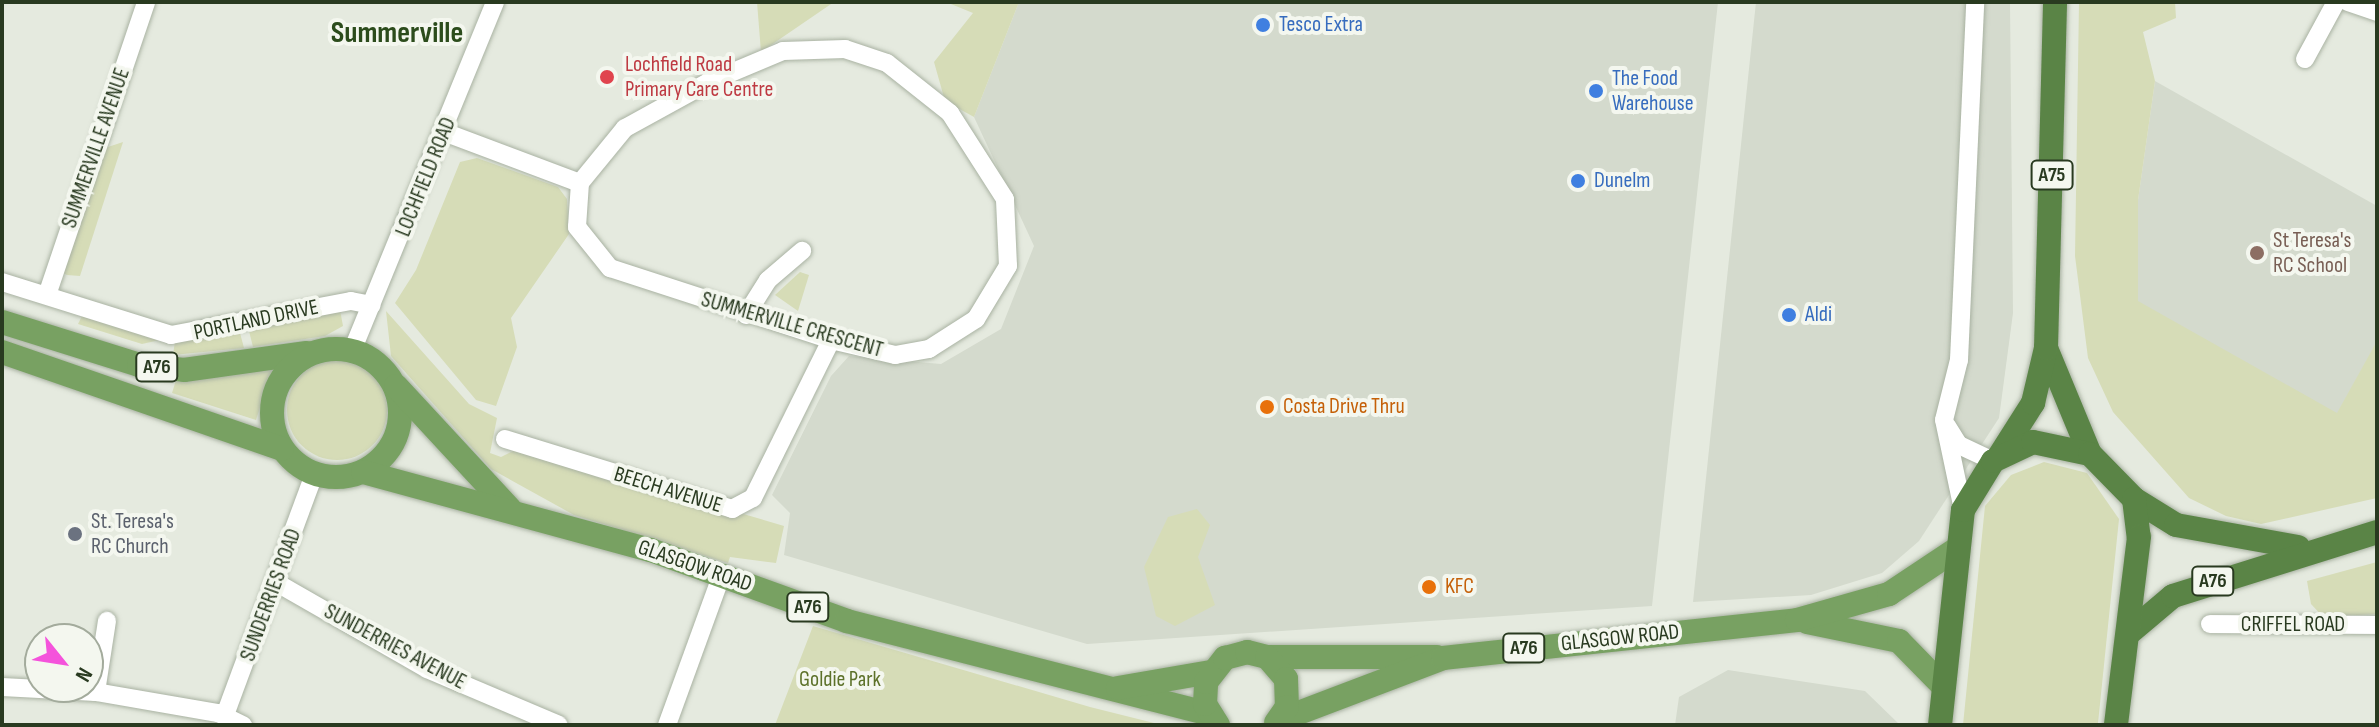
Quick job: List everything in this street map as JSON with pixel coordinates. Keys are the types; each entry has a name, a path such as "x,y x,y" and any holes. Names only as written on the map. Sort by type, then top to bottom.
{"highway":[{"name":"A75","path":"1939,724 1940,683 1955,550 1963,510 2033,403 2046,348 2055,2"},
{"name":"A75","path":"2046,348 2090,454 2134,499"},
{"path":"1997,458 2033,442 2090,454"},
{"path":"2116,725 2139,537 2134,499"},
{"name":"A76","path":"2134,499 2202,532 2308,548"},
{"name":"A76","path":"2129,633 2173,596 2308,548 2377,532"}],"main road":[{"name":"A76","path":"2,322 139,365 184,370 317,351 352,351"},
{"path":"282,449 272,411 275,391 292,367 317,351"},
{"path":"352,351 392,382 511,510"},
{"name":"A76","path":"2,352 282,449 314,474 363,472"},
{"path":"363,472 396,433 399,402 392,382"},
{"name":"GLASGOW ROAD","path":"363,472 511,510 722,574 847,621 1214,720"},
{"name":"GLASGOW ROAD","path":"1267,657 1443,658 1797,620 1889,594 1955,550"},
{"name":"GLASGOW ROAD","path":"1797,620 1899,641 1940,683"},
{"name":"A76","path":"1214,720 1204,693 1211,672 1236,653 1267,657 1286,679 1277,722"},
{"name":"GLASGOW ROAD","path":"1277,722 1443,658"},
{"name":"GLASGOW ROAD","path":"1108,690 1211,672"}],"street":[{"name":"SUMMERVILLE AVENUE","path":"47,295 146,2"},
{"name":"LOCHFIELD ROAD","path":"352,351 495,2"},
{"path":"1963,510 1944,420 1959,360 1975,2"},
{"path":"2305,59 2336,2"},
{"path":"2348,2 2377,12"},
{"name":"SUMMERVILLE CRESCENT","path":"845,49 887,63 950,113 1005,199 1008,266 976,319 929,349 895,355 746,315 610,268 577,227 580,183 625,128 783,51 845,49"},
{"path":"444,132 580,183"},
{"path":"746,315 768,280 802,251"},
{"name":"PORTLAND DRIVE","path":"2,282 171,335 351,301 372,305"},
{"name":"BEECH AVENUE","path":"505,439 732,509 753,498 831,340"},
{"path":"1944,420 1959,445 1997,458"},
{"name":"SUNDERRIES ROAD","path":"218,718 277,583 314,474"},
{"path":"667,725 722,574"},
{"name":"SUNDERRIES AVENUE","path":"277,583 427,669 559,725"},
{"path":"104,640 107,621"},
{"name":"CRIFFEL ROAD","path":"2210,624 2377,625"},
{"path":"2,687 24,688"},
{"path":"104,694 243,725"}],"shaded area":[{"path":"1019,2 1718,2 1652,606 1087,644 784,555 790,513 772,495 831,376 849,356 941,364 1001,329 1034,246 974,117"},
{"path":"1756,2 2010,2 2013,313 1999,418 1919,541 1882,573 1811,595 1693,602"},
{"name":"St Teresa's RC School","path":"2155,81 2377,206 2377,467 2138,319 2138,200"},
{"path":"1728,670 1865,691 1900,725 1675,725 1679,697"}],"green space":[{"path":"757,2 834,2 761,52"},
{"path":"946,2 1019,2 974,117 945,101 934,62 973,13"},
{"path":"2079,2 2175,2 2176,18 2143,32 2155,81 2138,200 2138,301 2337,413 2377,341 2377,498 2261,524 2226,516 2189,498 2113,412 2088,358 2075,256"},
{"path":"123,142 80,276 67,275 61,272 105,148"},
{"path":"477,158 558,187 567,199 569,234 511,318 517,347 496,406 476,400 395,303 416,270 460,162"},
{"path":"800,272 809,275 798,311 775,295"},
{"path":"340,310 343,326 325,336 253,347 249,331"},
{"path":"386,311 469,404 497,418 490,453 501,457 519,448 784,526 776,563 730,557 728,563 574,515 491,469 391,356"},
{"path":"82,316 164,339 142,344 78,324"},
{"path":"240,333 244,348 173,355 175,341"},
{"path":"337,360 356,364 372,375 383,391 387,410 383,429 372,445 356,456 337,460 318,456 302,445 291,429 287,410 291,391 302,375 318,364"},
{"path":"272,370 256,420 172,393 177,377"},
{"path":"2044,462 2087,473 2119,519 2098,723 1963,725 1985,506 2011,475"},
{"path":"1197,509 1210,525 1198,557 1215,605 1175,626 1156,616 1144,567 1168,517"},
{"path":"2377,562 2377,614 2323,617 2311,604 2307,581"},
{"name":"Goldie Park","path":"813,626 1090,707 1162,725 775,725"}],"place":[{"name":"Tesco Extra","path":"1263,25"},
{"name":"Lochfield Road Primary Care Centre","path":"607,77"},
{"name":"The Food Warehouse","path":"1596,91"},
{"name":"Dunelm","path":"1578,181"},
{"name":"St Teresa's RC School","path":"2257,253"},
{"name":"Aldi","path":"1789,315"},
{"name":"Costa Drive Thru","path":"1267,407"},
{"name":"St. Teresa's RC Church","path":"75,534"},
{"name":"KFC","path":"1429,587"}],"district":[{"name":"Summerville","path":"397,33"}]}
